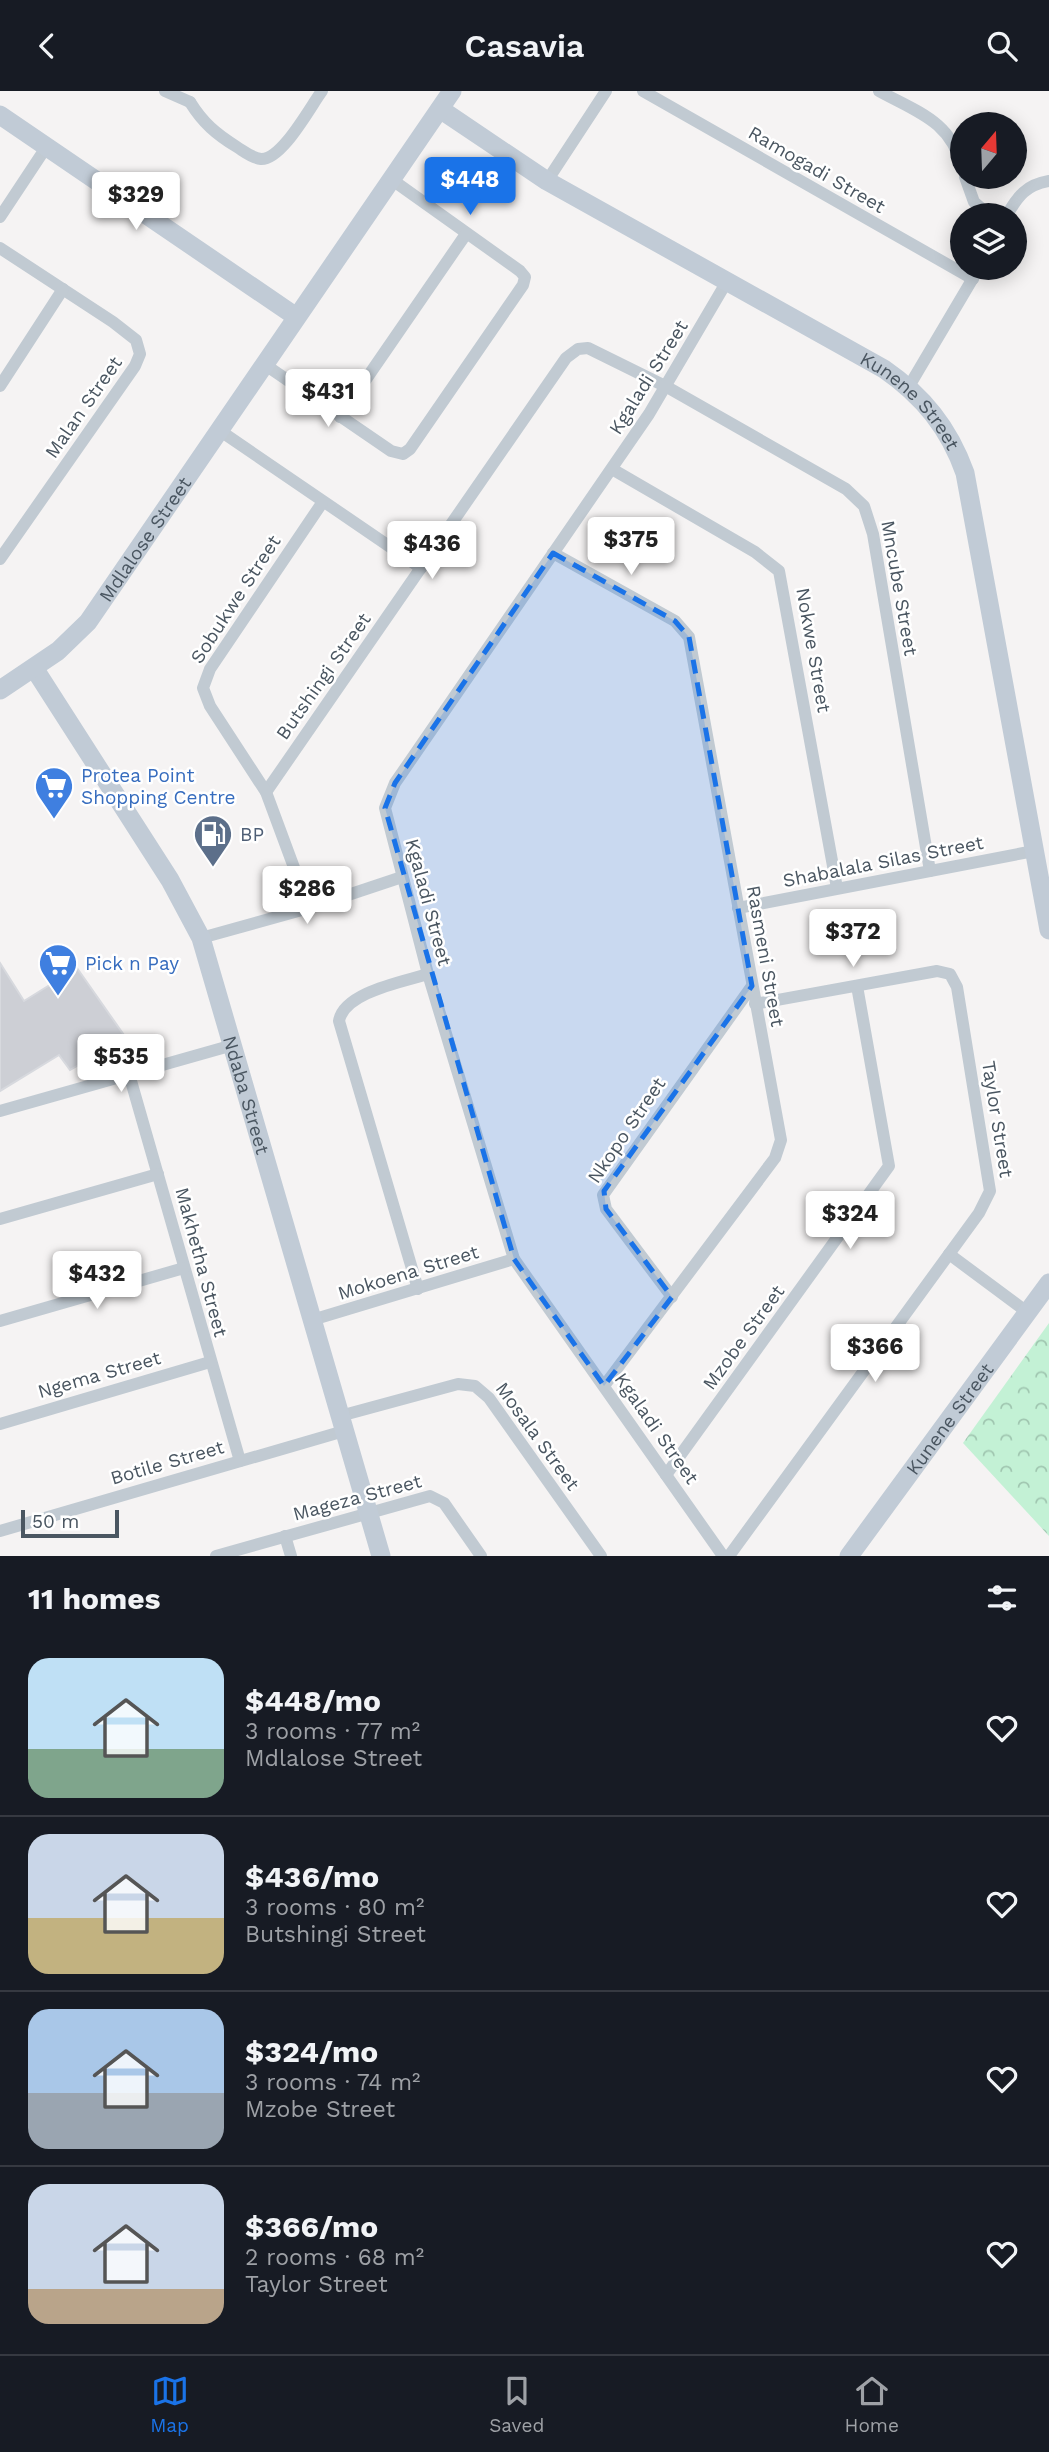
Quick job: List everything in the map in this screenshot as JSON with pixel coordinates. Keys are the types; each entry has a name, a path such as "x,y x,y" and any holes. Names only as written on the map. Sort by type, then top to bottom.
{"street":[{"path":"165,91 190,102 207,127 253,157 262,159 269,158 283,148 321,91"},
{"path":"190,102 198,91"},
{"name":"Mdlalose Street","path":"0,690 64,647 88,622 295,316 452,91"},
{"path":"547,181 606,91"},
{"name":"Ramogadi Street","path":"643,91 950,259"},
{"path":"879,91 950,136"},
{"name":"Kunene Street","path":"440,109 547,181 884,369 925,403 945,429 965,473 1049,930"},
{"path":"0,115 295,316"},
{"path":"0,218 47,146"},
{"path":"264,364 391,451 406,453 501,318 523,285 525,277 391,179"},
{"path":"1015,203 1021,193 1034,184 1049,181"},
{"path":"341,417 466,235"},
{"name":"Malan Street","path":"0,248 131,336 139,346 140,356 0,559"},
{"path":"908,388 972,280"},
{"name":"Kgaladi Street","path":"723,1556 514,1259 428,974 385,815 386,800 667,387 726,282"},
{"path":"0,386 63,289"},
{"name":"Mncube Street","path":"584,347 600,352 667,387 846,489 864,506 873,534 930,871"},
{"name":"Butshingi Street","path":"266,792 566,358 584,347"},
{"path":"219,430 322,503 421,568"},
{"name":"Nokwe Street","path":"612,469 772,562 779,571 837,888"},
{"name":"Sobukwe Street","path":"309,908 266,792 206,701 204,683 322,503"},
{"name":"Rasmeni Street","path":"553,553 685,630 690,641 781,1135 780,1149 604,1386"},
{"name":"Ndaba Street","path":"34,668 181,897 201,938 381,1556"},
{"name":"Shabalala Silas Street","path":"738,908 1034,851"},
{"path":"201,938 309,908 402,877"},
{"name":"Taylor Street","path":"729,1556 987,1203 990,1191 955,981 948,972 939,971 755,1004"},
{"path":"418,1289 339,1020 343,1009 353,999 428,974"},
{"name":"Nkopo Street","path":"672,1297 606,1209 603,1195 752,986"},
{"name":"Mzobe Street","path":"666,1475 889,1166 857,986"},
{"path":"0,1111 233,1045"},
{"name":"Makhetha Street","path":"129,1074 240,1461"},
{"path":"0,1219 158,1174"},
{"path":"949,1254 1027,1312"},
{"name":"Mokoena Street","path":"312,1320 514,1259"},
{"path":"0,1321 184,1268"},
{"name":"Kunene Street","path":"849,1556 1049,1283"},
{"name":"Ngema Street","path":"0,1424 210,1362"},
{"name":"Mosala Street","path":"342,1424 458,1384 475,1386 489,1398 601,1556"},
{"name":"Botile Street","path":"0,1531 240,1461 342,1424"},
{"name":"Mageza Street","path":"216,1556 422,1497 437,1497 481,1556"},
{"path":"285,1536 291,1556"}],"highlighted area":[{"path":"553,553 675,621 689,637 752,986 604,1191 606,1209 672,1297 604,1386 514,1259 385,808 395,783"}],"green space":[{"path":"1049,1323 1049,1536 963,1443"}],"building":[{"path":"0,963 24,1001 77,968 126,1038 70,1070 59,1055 0,1091"}],"place":[{"name":"Protea Point Shopping Centre","path":"54,820"},
{"name":"BP","path":"213,868"},
{"name":"Pick n Pay","path":"58,997"}]}
